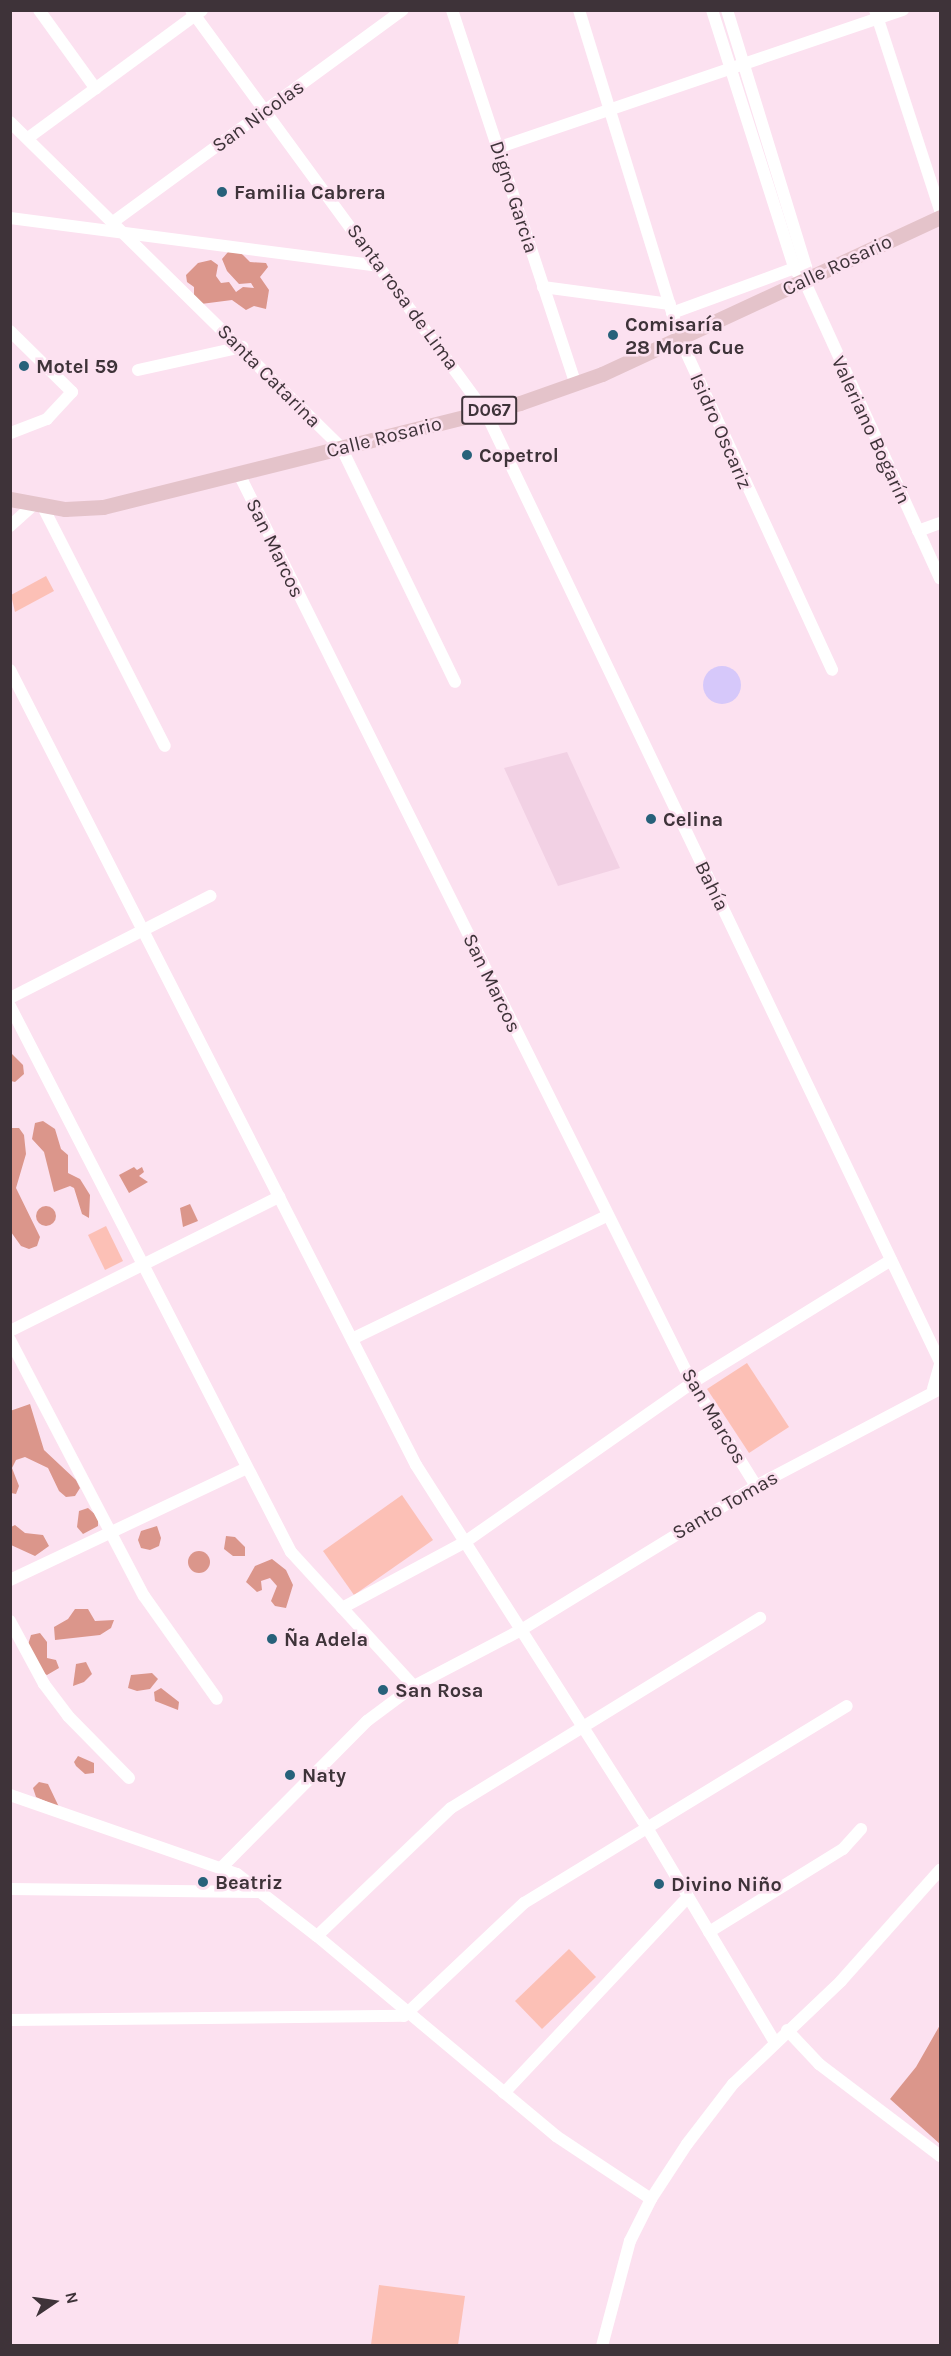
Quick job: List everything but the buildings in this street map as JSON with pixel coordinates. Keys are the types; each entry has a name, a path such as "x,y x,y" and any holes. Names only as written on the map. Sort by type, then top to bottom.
{"main road":[{"name":"Calle Rosario","path":"10,499 38,506 103,507 484,411 576,384 757,303 799,274 940,217"}],"street":[{"path":"39,10 96,89"},
{"name":"San Nicolas","path":"113,222 403,10"},
{"name":"Digno Garcia","path":"452,10 576,384"},
{"name":"Isidro Oscariz","path":"579,10 680,339 832,670"},
{"path":"712,10 799,274"},
{"path":"543,287 671,309 750,285 799,274 806,267 727,10"},
{"path":"497,148 730,69 877,15 903,10"},
{"path":"28,138 196,12"},
{"name":"Santa rosa de Lima","path":"196,12 484,411"},
{"path":"877,15 940,210"},
{"name":"Santa Catarina","path":"10,122 242,347 341,447 455,682"},
{"path":"10,219 380,266"},
{"name":"Valeriano Bogarín","path":"799,274 940,579"},
{"path":"750,285 757,303"},
{"path":"10,331 72,392 46,419 10,433"},
{"path":"138,370 242,347"},
{"name":"Bahía","path":"484,411 940,1363"},
{"name":"San Marcos","path":"239,474 692,1383 756,1486"},
{"path":"10,526 38,506 165,746"},
{"path":"918,531 940,523"},
{"path":"10,670 416,1465 647,1828 774,2041"},
{"path":"10,998 210,896"},
{"path":"10,1006 291,1552 414,1686"},
{"path":"10,1330 279,1197"},
{"path":"352,1339 607,1216"},
{"path":"342,1608 465,1542 692,1383 891,1260"},
{"path":"10,1340 111,1533 167,1633 217,1699"},
{"name":"Santo Tomas","path":"221,1868 367,1721 414,1686 521,1630 756,1486 937,1389 940,1363"},
{"path":"10,1580 247,1468"},
{"path":"317,1936 451,1808 760,1618"},
{"path":"10,1621 44,1683 68,1716 129,1778"},
{"path":"10,2020 410,2013 524,1903 847,1706"},
{"path":"10,1795 221,1868 260,1892 317,1936 556,2136 651,2199"},
{"path":"709,1932 843,1849 861,1829"},
{"path":"602,2346 622,2262 651,2199 705,2119 774,2041 841,1981 940,1870"},
{"path":"10,1888 260,1892"},
{"path":"504,2093 688,1897"},
{"path":"787,2030 819,2064 940,2156"}],"shaded area":[{"path":"228,252 241,253 250,262 266,263 268,267 260,277 269,290 266,309 254,306 246,310 232,300 201,304 194,296 194,287 187,282 186,275 198,263 211,260 218,265 216,276 221,283 229,282 236,292 243,287 254,288 251,283 239,284 227,271 222,259"},
{"path":"46,576 54,591 15,612 11,595"},
{"path":"722,666 736,671 741,685 736,699 722,704 708,699 703,685 708,671"},
{"path":"567,752 620,868 558,886 504,768"},
{"path":"11,1053 23,1065 24,1074 15,1082 11,1081"},
{"path":"43,1121 55,1129 61,1149 68,1155 68,1173 80,1179 90,1195 89,1218 82,1214 74,1188 70,1186 54,1192 44,1152 32,1139 35,1123"},
{"path":"10,1128 19,1128 24,1135 26,1154 16,1188 40,1237 37,1246 29,1249 21,1246 11,1232"},
{"path":"134,1167 137,1170 142,1167 144,1172 139,1176 148,1182 129,1193 119,1175"},
{"path":"190,1204 198,1221 183,1227 180,1208"},
{"path":"46,1206 53,1209 56,1216 53,1223 46,1226 39,1223 36,1216 39,1209"},
{"path":"106,1226 123,1261 105,1270 88,1235"},
{"path":"747,1363 789,1427 749,1453 707,1389"},
{"path":"30,1404 44,1450 76,1480 80,1488 75,1496 66,1497 59,1491 48,1468 25,1457 16,1460 12,1468 19,1486 16,1494 11,1493 10,1411"},
{"path":"402,1495 433,1540 354,1595 323,1551"},
{"path":"88,1508 98,1517 98,1526 83,1534 77,1527 79,1511"},
{"path":"15,1525 25,1533 43,1535 49,1546 35,1556 11,1545 11,1527"},
{"path":"157,1526 161,1538 159,1546 150,1550 141,1548 138,1540 141,1531"},
{"path":"226,1536 235,1537 245,1547 245,1556 233,1556 224,1549"},
{"path":"199,1551 209,1558 210,1562 203,1572 199,1573 189,1566 188,1562 195,1552"},
{"path":"272,1559 286,1570 293,1585 286,1608 275,1606 271,1601 277,1586 270,1578 261,1581 262,1590 257,1592 246,1582 255,1566"},
{"path":"75,1609 88,1609 95,1621 114,1620 111,1628 100,1635 55,1640 54,1627 68,1619"},
{"path":"40,1633 47,1642 47,1658 56,1660 59,1668 47,1675 36,1670 27,1648 31,1635"},
{"path":"86,1662 92,1674 84,1682 73,1686 76,1664"},
{"path":"152,1673 158,1679 150,1689 137,1691 128,1688 131,1675"},
{"path":"161,1688 179,1702 178,1710 155,1701 154,1692"},
{"path":"78,1756 94,1763 94,1773 85,1774 76,1766 74,1762"},
{"path":"39,1782 48,1784 59,1807 36,1797 33,1788"},
{"path":"569,1949 596,1977 542,2029 515,2001"},
{"path":"940,2025 940,2144 890,2099 916,2067"},
{"path":"379,2285 465,2296 458,2345 371,2345"}],"place":[{"name":"Familia Cabrera","path":"222,192"},
{"name":"Comisaría 28 Mora Cue","path":"613,335"},
{"name":"Motel 59","path":"24,366"},
{"name":"Copetrol","path":"467,455"},
{"name":"Celina","path":"651,819"},
{"name":"Ña Adela","path":"272,1639"},
{"name":"San Rosa","path":"383,1690"},
{"name":"Naty","path":"290,1775"},
{"name":"Beatriz","path":"203,1882"},
{"name":"Divino Niño","path":"659,1884"}]}
